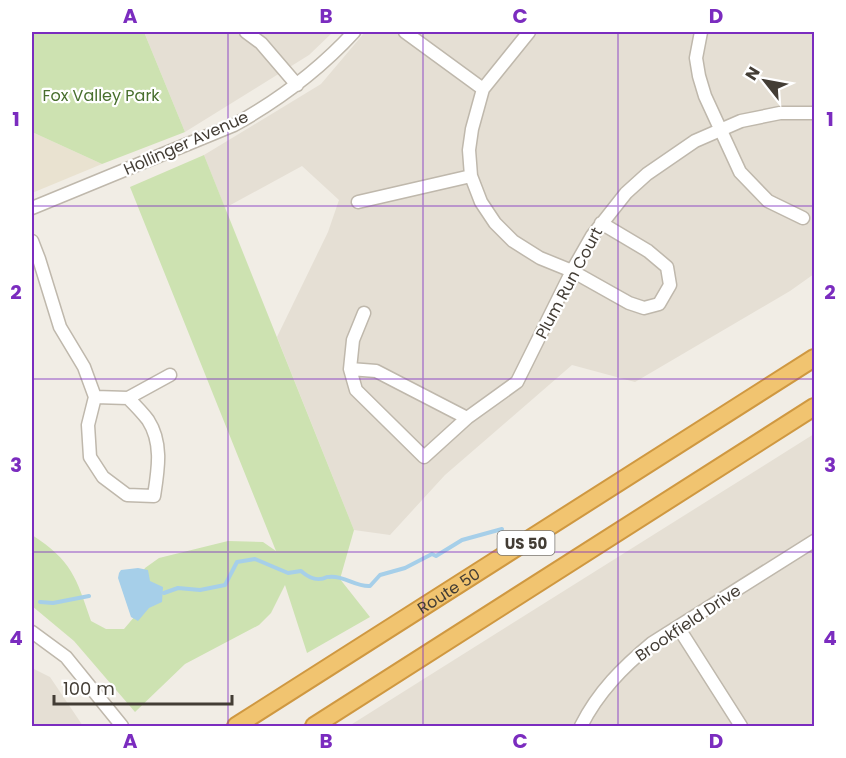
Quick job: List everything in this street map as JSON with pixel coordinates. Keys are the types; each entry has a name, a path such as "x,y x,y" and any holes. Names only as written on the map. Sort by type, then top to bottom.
{"highway":[{"name":"Route 50","path":"236,726 814,358"},
{"name":"US 50","path":"314,726 814,407"}],"street":[{"path":"246,32 261,43 297,85"},
{"name":"Hollinger Avenue","path":"32,208 234,125 261,110 297,85 354,32"},
{"path":"405,32 483,89"},
{"path":"529,32 483,89 469,150 471,176 482,202 495,223 513,241 540,258 572,271 628,303 644,308 659,304 670,285 667,267 648,251 601,223"},
{"path":"701,32 696,58 699,76 705,96 740,172 768,201 803,218"},
{"name":"Plum Run Court","path":"350,369 356,390 424,457 467,418 517,382 572,271 601,223 626,193 646,174 695,141 720,129 765,115 814,113"},
{"path":"358,201 471,176"},
{"path":"32,241 60,327 84,367 95,397 88,425 90,457 103,477 127,495 154,496 158,471 158,446 148,421 128,398"},
{"path":"364,313 353,340 350,369 376,370 467,418"},
{"path":"95,397 128,398 170,375"},
{"name":"Brookfield Drive","path":"581,726 597,700 623,669 652,643 814,541"},
{"path":"678,627 741,726"},
{"path":"32,632 66,657 122,726"}],"shaded area":[{"path":"144,32 333,32 309,55 185,132"},
{"path":"365,32 814,32 814,274 790,291 635,382 572,365 445,475 390,535 354,530 277,337 328,232 339,200 302,166 225,208 204,155 321,84"},
{"path":"32,132 102,164 32,193"},
{"path":"814,434 814,726 349,726 403,692"},
{"path":"32,668 50,677 83,726 32,726"}],"green space":[{"name":"Fox Valley Park","path":"32,32 144,32 185,132 102,164 32,132"},
{"path":"204,155 354,530 340,579 370,617 307,653 285,585 271,613 259,625 185,664 135,712 74,641 32,606 32,535 64,562 76,581 91,621 106,629 124,629 135,616 137,582 145,568 159,558 228,541 263,542 276,551 130,187"}],"water":[{"path":"138,568 148,570 150,581 163,587 162,602 149,608 138,621 131,617 118,578 121,570"}],"waterway":[{"path":"329,577 370,586 380,575 405,568 432,554 436,556 462,540 502,529"},
{"path":"164,593 178,588 200,590 225,585 237,562 255,559 288,573 301,571 313,578 327,577"},
{"path":"40,602 53,603 89,596"}]}
